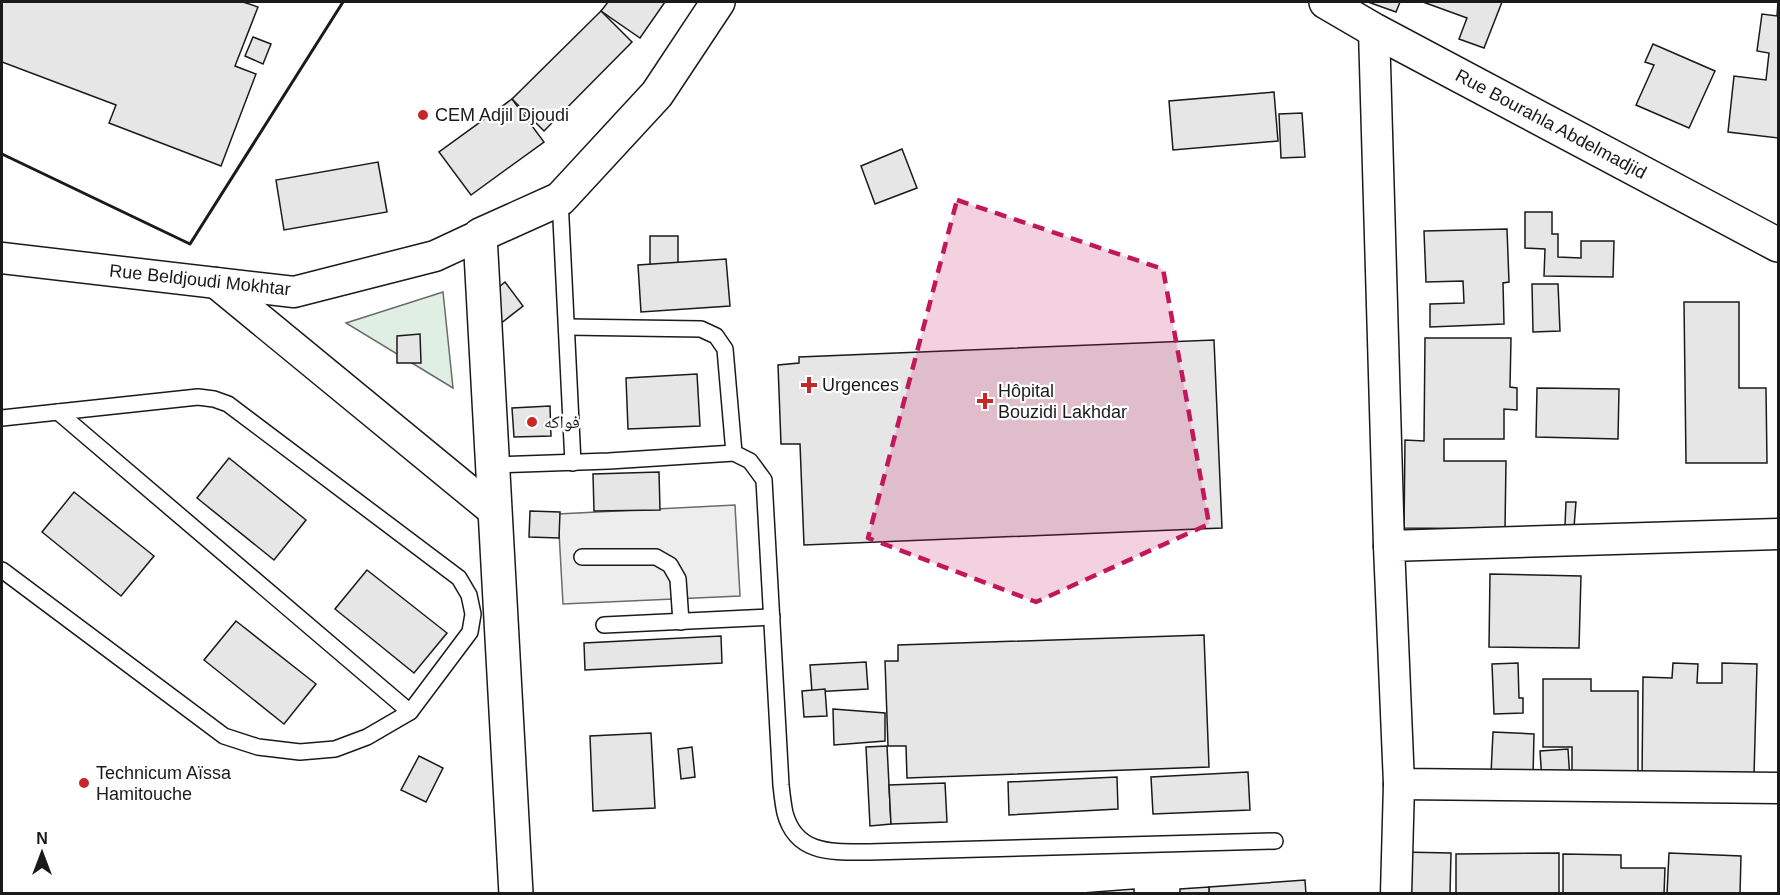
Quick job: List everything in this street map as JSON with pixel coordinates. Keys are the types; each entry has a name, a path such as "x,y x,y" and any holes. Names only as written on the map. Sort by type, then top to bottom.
{"street":[{"name":"Rue Beldjoudi Mokhtar","path":"2,258 294,292 435,256 560,199 657,94 718,2"},
{"name":"Rue Bourahla Abdelmadjid","path":"1326,2 1374,30 1779,245"},
{"path":"1374,30 1389,546 1399,784 1396,894"},
{"path":"480,235 516,894"},
{"path":"216,283 496,513"},
{"path":"1389,546 1779,534"},
{"path":"1399,784 1779,788"}],"lane":[{"path":"560,199 573,462"},
{"path":"567,327 701,329 716,336 725,349 734,453"},
{"path":"2,418 198,397 228,404 459,578 469,594 473,614 470,632 410,712 367,737 335,749 289,751 258,747 224,736 2,570"},
{"path":"58,412 410,712"},
{"path":"494,465 734,453 750,461 765,480 781,785 785,813 797,837 807,844 832,852 869,852 1275,842"},
{"path":"582,557 656,557 670,565 678,579 681,622"},
{"path":"604,625 772,617"}],"highlighted area":[{"path":"957,200 1163,269 1209,524 1036,602 868,538"}],"green space":[{"path":"443,292 453,388 346,323"}],"shaded area":[{"path":"735,505 740,596 563,604 558,514"}],"building":[{"path":"2,2 243,2 258,7 235,66 256,74 221,166 109,123 116,105 2,62"},
{"path":"608,2 665,2 640,38 601,11"},
{"path":"1368,2 1400,2 1396,12"},
{"path":"1423,2 1502,2 1484,48 1459,39 1467,18"},
{"path":"1778,2 1778,138 1728,132 1734,76 1766,80 1769,53 1757,51 1762,14 1777,16"},
{"path":"601,11 632,42 544,131 512,99"},
{"path":"253,37 271,44 263,64 245,56"},
{"path":"1653,44 1715,71 1689,128 1636,105 1654,65 1645,62"},
{"path":"1274,92 1278,141 1173,150 1169,101"},
{"path":"512,99 544,142 471,195 439,152"},
{"path":"1302,113 1305,157 1281,158 1279,114"},
{"path":"902,149 917,188 875,204 861,166"},
{"path":"378,162 387,212 284,230 276,180"},
{"path":"1525,212 1552,212 1552,234 1558,234 1558,257 1581,258 1581,241 1614,241 1613,277 1544,276 1545,249 1525,248"},
{"path":"1507,229 1509,282 1503,283 1504,324 1430,327 1430,304 1464,303 1463,281 1426,282 1424,231"},
{"path":"650,236 678,236 678,264 650,265"},
{"path":"726,259 730,306 641,312 638,265"},
{"path":"505,282 523,306 500,324 482,301"},
{"path":"1532,284 1558,284 1560,331 1533,332"},
{"path":"1684,302 1739,302 1739,388 1766,388 1767,463 1686,463"},
{"path":"420,334 421,363 397,363 397,336"},
{"path":"1425,338 1511,338 1510,387 1517,388 1517,410 1504,409 1504,439 1444,439 1444,461 1506,461 1505,529 1404,528 1405,440 1424,441"},
{"path":"1214,340 1222,528 804,545 800,444 781,444 778,365 799,363 799,357"},
{"path":"697,374 700,426 628,429 626,378"},
{"path":"1537,388 1619,389 1618,439 1536,437"},
{"name":"فواكه","path":"550,406 551,436 514,437 512,408"},
{"path":"229,458 306,520 274,560 197,498"},
{"path":"659,472 660,510 594,511 593,474"},
{"path":"74,492 154,556 121,596 42,532"},
{"path":"1566,502 1576,502 1574,527 1565,525"},
{"path":"530,511 560,512 559,538 529,537"},
{"path":"367,570 447,633 414,673 335,609"},
{"path":"1490,574 1581,576 1579,648 1489,647"},
{"path":"236,621 316,684 284,724 204,660"},
{"path":"1204,635 1209,767 907,778 906,746 888,746 885,661 898,661 898,645"},
{"path":"721,636 722,663 585,670 584,643"},
{"path":"866,662 868,689 812,692 810,665"},
{"path":"1518,663 1519,698 1523,698 1523,713 1494,714 1492,664"},
{"path":"1673,663 1698,664 1697,683 1722,683 1722,663 1757,664 1754,776 1642,781 1643,677 1672,678"},
{"path":"1543,679 1591,679 1591,691 1638,691 1638,778 1572,777 1572,747 1543,747"},
{"path":"825,689 827,716 804,717 802,691"},
{"path":"833,709 885,713 885,741 834,745"},
{"path":"1493,732 1534,734 1533,776 1491,774"},
{"path":"651,733 655,808 593,811 590,736"},
{"path":"887,746 891,824 870,826 866,747"},
{"path":"692,747 695,777 681,779 678,749"},
{"path":"1568,749 1570,780 1542,782 1540,751"},
{"path":"419,756 443,768 426,802 401,790"},
{"path":"1248,772 1250,810 1153,814 1151,777"},
{"path":"1117,777 1118,809 1009,815 1008,782"},
{"path":"945,783 947,822 891,824 889,785"},
{"path":"1401,852 1451,853 1450,894 1400,894"},
{"path":"1559,853 1559,894 1456,894 1456,854"},
{"path":"1669,853 1741,856 1740,894 1667,894"},
{"path":"1563,854 1621,855 1621,868 1665,868 1664,894 1563,894"},
{"path":"1305,880 1306,894 1209,894 1209,887"},
{"path":"1209,887 1209,894 1180,894 1180,889"},
{"path":"1134,889 1134,894 1069,894"}],"wall":[{"path":"2,154 190,244 343,2"}],"place":[{"name":"CEM Adjil Djoudi","path":"423,115"},
{"name":"Urgences","path":"809,385"},
{"name":"Hôpital Bouzidi Lakhdar","path":"985,401"},
{"name":"فواكه","path":"532,422"},
{"name":"Technicum Aïssa Hamitouche","path":"84,783"}]}
